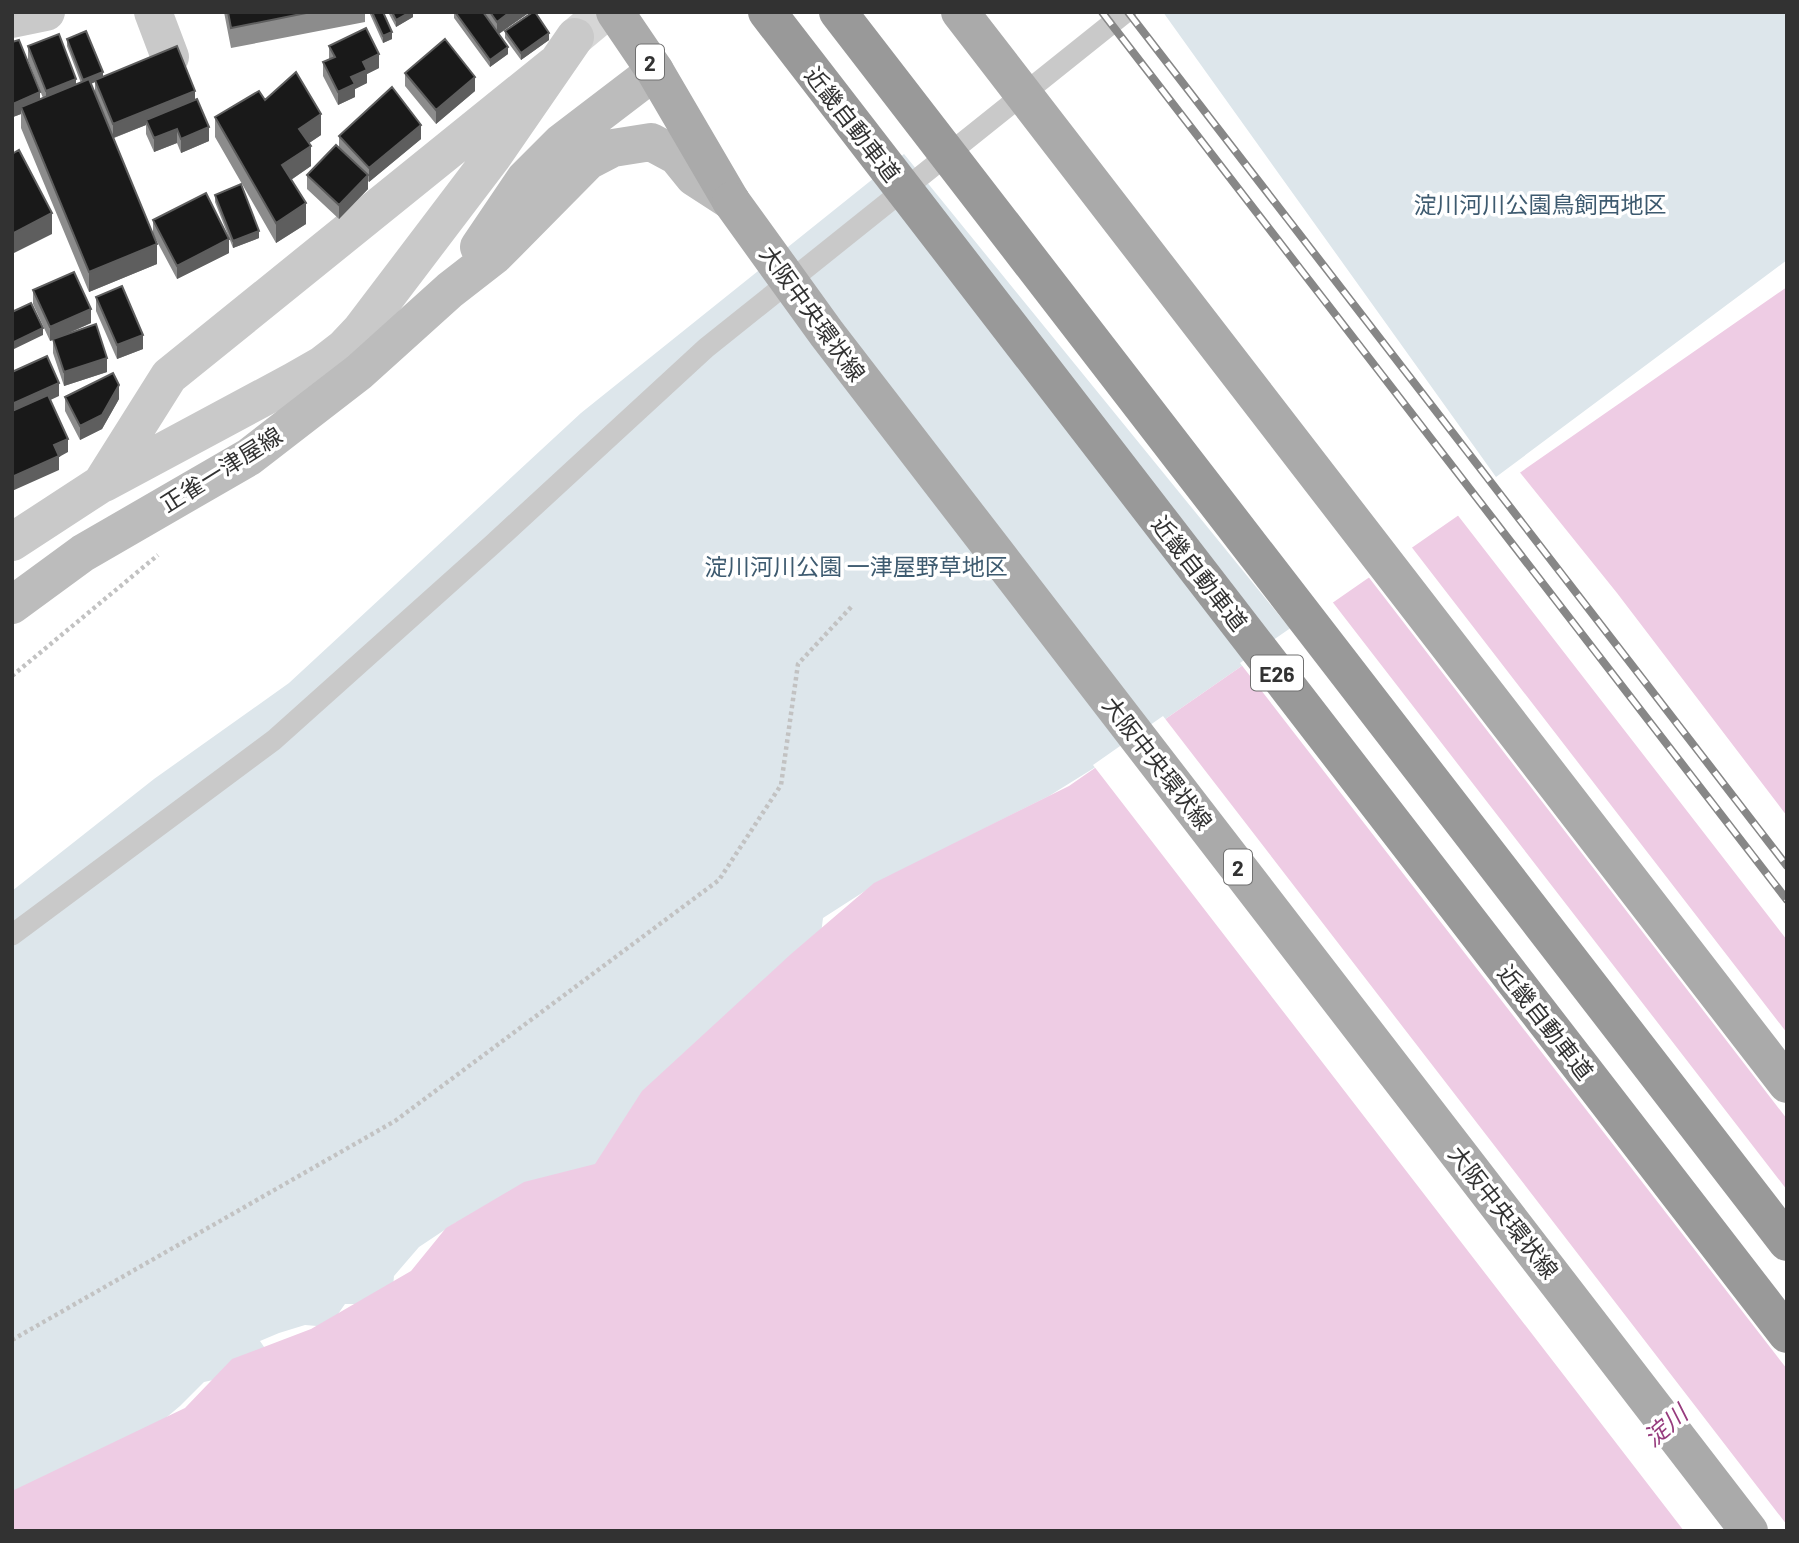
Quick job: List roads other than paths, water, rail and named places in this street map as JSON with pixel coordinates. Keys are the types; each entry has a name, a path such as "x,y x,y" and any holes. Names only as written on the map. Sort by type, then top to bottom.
{"highway":[{"name":"近畿自動車道","path":"767,12 1787,1334"},
{"name":"E26","path":"838,12 1787,1242"}],"main road":[{"name":"大阪中央環状線","path":"615,12 656,71 731,201 827,334 1749,1531"},
{"path":"960,12 1787,1084"},
{"name":"正雀一津屋線","path":"450,290 525,178 562,142 656,71"},
{"name":"正雀一津屋線","path":"12,605 83,553 249,457 359,372 450,290 495,255 588,161 612,148 651,142 677,156 694,177 731,201"}],"street":[{"path":"12,19 46,12"},
{"path":"153,12 170,57"},
{"path":"12,542 102,485 303,376 344,348 385,300 493,156 565,51 169,376 102,485"}],"lane":[{"path":"12,935 274,740 706,348 1126,12"}],"water":[{"name":"淀川","path":"1787,287 1787,1531 12,1531 12,1491 185,1408 232,1359 311,1329 411,1271 446,1228 524,1182 595,1164 642,1091 791,954 874,883 1069,786"}],"tunnel":[{"path":"575,37 605,12"}],"railway":[{"path":"1102,12 1787,900"},
{"path":"1128,12 1787,866"}],"park label":[{"name":"淀川河川公園鳥飼西地区","path":"1540,204"},
{"name":"淀川河川公園 一津屋野草地区","path":"856,566"}]}
